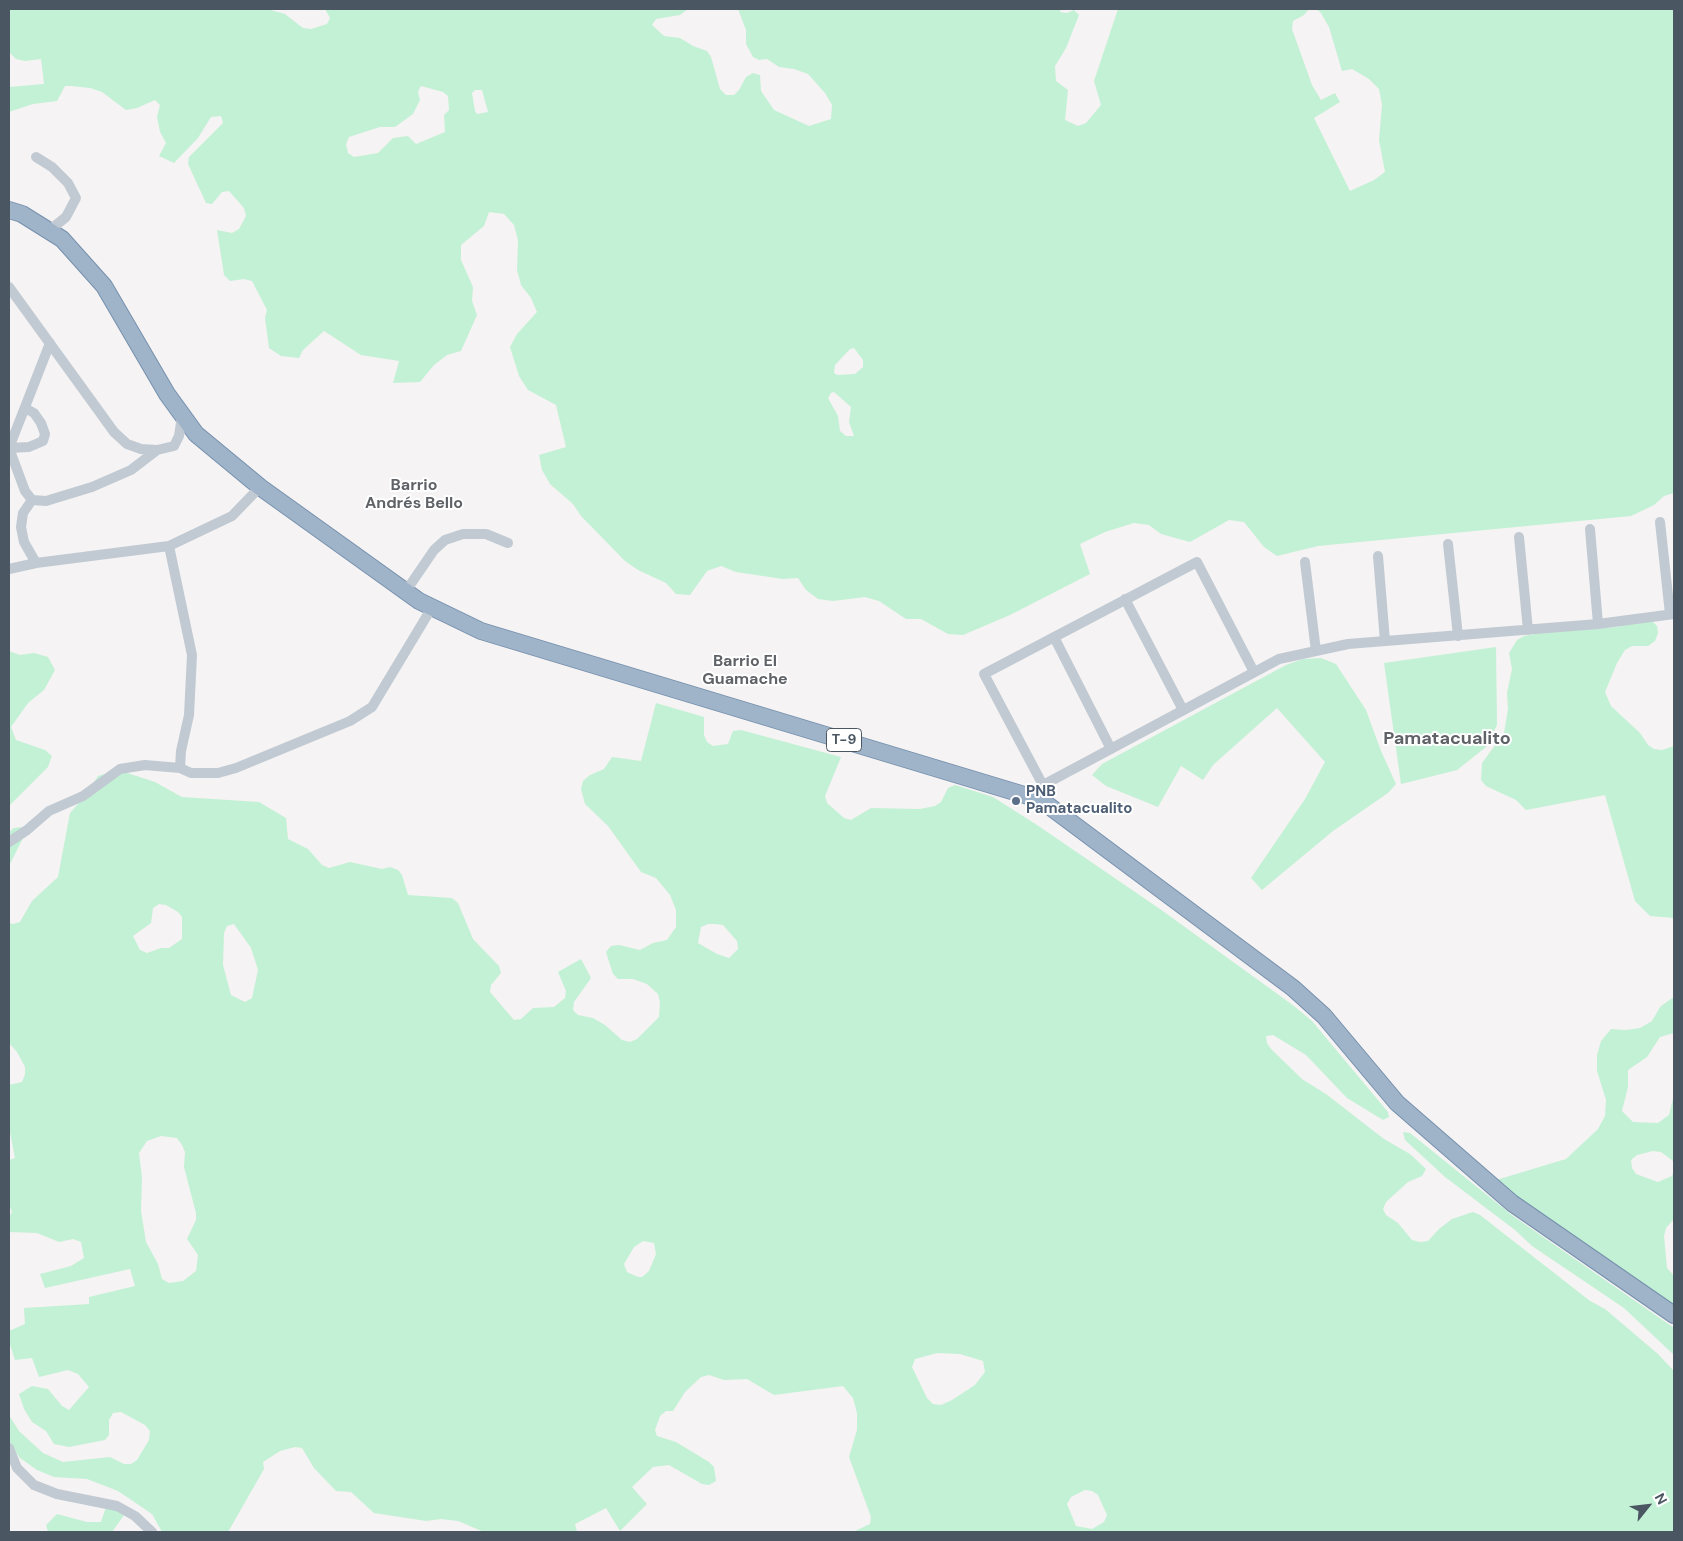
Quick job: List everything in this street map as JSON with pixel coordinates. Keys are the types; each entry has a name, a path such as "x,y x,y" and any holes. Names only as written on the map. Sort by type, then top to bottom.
{"highway":[{"name":"T-9","path":"9,210 22,214 62,239 104,286 167,394 196,434 260,487 431,609 481,632 1043,794 1293,988 1324,1016 1397,1103 1512,1203 1674,1315"}],"street":[{"path":"36,157 52,167 68,183 76,198 66,217 50,230"},
{"path":"9,287 114,432 127,444 141,449 156,450 174,446 179,436 182,416"},
{"path":"32,500 19,478 9,448 50,343"},
{"path":"9,448 29,447 43,441 45,434 41,423 34,413 25,408"},
{"path":"32,500 46,501 92,487 131,470 156,450"},
{"path":"9,569 36,563 168,546 232,516 260,487"},
{"path":"32,500 23,513 21,527 24,542 36,563"},
{"path":"1043,794 1047,783 1279,659 1348,644 1598,624 1672,614 1660,522"},
{"path":"1590,528 1598,624"},
{"path":"406,591 434,550 445,540 463,534 486,534 508,543"},
{"path":"1520,537 1528,630"},
{"path":"1448,544 1458,636"},
{"path":"168,546 192,655 189,715 181,751 180,768"},
{"path":"1378,556 1385,641"},
{"path":"1043,794 984,674 1197,562 1254,672"},
{"path":"1305,562 1316,651"},
{"path":"1125,599 1183,710"},
{"path":"9,842 27,830 49,811 83,796 120,769 145,765 180,768 191,773 218,772 236,768 350,721 372,707 431,609"},
{"path":"1054,637 1111,749"},
{"path":"9,1448 16,1468 34,1485 57,1494 117,1506 135,1516 152,1532"}],"green space":[{"path":"9,9 267,9 285,14 303,28 311,29 327,24 330,18 325,9 688,9 680,15 656,19 652,25 664,36 680,38 693,46 707,51 711,57 720,89 726,95 734,95 746,77 753,73 760,75 761,91 774,110 809,126 831,119 832,105 825,93 808,74 794,69 779,67 767,59 759,60 753,57 746,44 746,30 738,9 1061,9 1060,12 1067,13 1074,10 1079,15 1066,48 1055,66 1056,81 1068,90 1065,120 1078,126 1086,123 1101,105 1094,81 1118,9 1309,9 1304,15 1293,21 1292,29 1312,85 1321,100 1335,93 1340,102 1314,118 1350,191 1374,180 1385,172 1379,140 1382,105 1379,89 1369,79 1352,69 1342,71 1329,27 1321,13 1316,9 1674,9 1674,493 1664,496 1654,505 1631,516 1318,546 1277,556 1264,547 1244,522 1229,520 1190,542 1161,534 1149,525 1134,523 1105,532 1080,544 1090,574 1010,615 963,635 948,634 921,619 906,619 879,601 865,597 833,601 818,599 806,590 798,578 783,579 736,572 721,566 707,571 690,595 676,594 666,583 638,570 625,561 581,516 573,504 550,484 542,470 539,455 566,447 556,405 528,390 519,376 510,347 517,334 537,312 531,298 521,285 517,270 518,240 514,225 504,214 489,212 484,226 461,245 461,260 473,287 472,301 477,315 461,351 447,355 434,365 420,382 393,383 399,361 361,355 324,331 303,350 299,358 281,356 269,348 265,318 267,310 252,281 244,279 230,281 224,275 217,230 232,233 239,229 246,216 244,208 229,191 222,192 212,204 206,203 188,164 189,157 223,123 221,116 211,117 198,138 174,163 159,156 166,143 160,132 157,117 160,105 155,100 137,108 126,110 102,92 90,88 65,86 57,101 33,104 9,112 9,87 44,84 41,59 25,61 16,59 9,52","holes":["421,86 443,92 448,96 449,110 444,115 445,132 416,144 408,136 393,138 378,153 354,157 348,153 346,144 349,137 380,127 395,127 413,114 420,100 418,92","475,90 482,90 488,112 477,114 472,93","854,348 863,360 863,367 855,374 837,375 834,373 835,365 850,349","834,392 851,407 849,422 854,436 846,436 840,431 838,416 828,398"]},
{"path":"1652,621 1657,626 1658,633 1655,641 1648,646 1632,646 1625,650 1617,663 1605,692 1611,706 1640,733 1648,745 1654,749 1662,750 1674,746 1674,918 1650,916 1635,901 1605,795 1526,810 1516,800 1486,786 1481,780 1482,763 1504,733 1508,709 1507,693 1512,669 1509,653 1517,640 1524,636 1540,633 1617,627 1632,622"},
{"path":"1496,647 1497,725 1486,747 1457,770 1401,784 1384,663"},
{"path":"9,651 20,655 34,653 48,657 55,670 44,690 28,703 11,727 16,740 45,750 52,756 48,767 9,806"},
{"path":"1321,658 1336,664 1366,710 1381,751 1396,784 1388,793 1333,831 1262,890 1251,878 1305,799 1325,762 1277,708 1213,765 1203,780 1181,766 1158,807 1106,786 1092,775 1102,764 1286,665 1303,659"},
{"path":"656,703 704,717 704,735 707,742 713,746 728,744 733,731 741,730 841,757 825,796 827,803 844,818 851,820 871,808 920,809 935,806 941,802 948,788 955,785 993,797 1160,909 1294,1006 1312,1021 1388,1112 1389,1117 1383,1120 1347,1098 1306,1055 1273,1035 1266,1036 1267,1043 1271,1049 1302,1079 1326,1094 1384,1139 1410,1154 1426,1169 1422,1176 1408,1182 1386,1202 1383,1209 1386,1215 1398,1223 1412,1240 1428,1241 1452,1219 1473,1212 1480,1215 1590,1301 1605,1309 1658,1354 1674,1371 1674,1532 853,1532 870,1524 871,1517 849,1457 857,1430 857,1413 853,1398 843,1386 774,1395 747,1379 724,1380 709,1375 701,1377 685,1392 673,1411 666,1411 660,1416 655,1430 657,1436 676,1442 709,1462 714,1467 716,1481 709,1485 702,1484 669,1465 653,1467 632,1487 647,1504 620,1531 606,1508 575,1524 577,1532 484,1532 458,1521 441,1519 426,1521 374,1513 351,1492 336,1491 314,1468 302,1448 295,1447 280,1451 263,1462 264,1469 228,1532 162,1532 152,1514 118,1491 87,1479 54,1477 37,1470 20,1458 9,1442 9,1415 19,1431 43,1453 63,1462 110,1457 124,1464 131,1464 137,1460 149,1440 150,1431 145,1425 121,1412 113,1413 109,1420 109,1435 105,1440 69,1447 54,1444 46,1431 32,1422 24,1409 19,1394 32,1386 48,1389 62,1406 69,1410 89,1387 78,1374 68,1370 39,1377 32,1358 15,1360 9,1341 9,1331 25,1324 24,1308 89,1304 89,1297 135,1286 130,1269 45,1288 40,1274 71,1266 84,1258 81,1242 73,1239 59,1242 37,1233 9,1232 9,1217 12,1212 9,1204 9,1160 15,1158 9,1127 9,1085 22,1082 25,1067 17,1052 9,1043 9,923 20,922 32,901 58,877 70,813 85,796 98,776 118,770 155,782 182,797 259,802 286,818 288,839 308,849 322,865 329,868 350,862 382,869 390,867 398,870 402,875 408,895 452,898 458,903 473,939 499,966 501,973 491,985 490,992 514,1020 521,1019 533,1008 554,1007 565,998 566,991 558,972 581,959 591,978 574,1002 573,1010 578,1015 593,1018 605,1025 622,1040 630,1042 637,1039 659,1017 660,1002 658,994 647,984 633,979 618,979 613,974 606,952 611,946 619,945 640,950 653,943 667,940 676,927 676,910 670,895 656,878 641,872 608,826 585,804 581,789 583,781 590,775 604,769 612,757 641,761","holes":["159,904 166,905 178,912 182,917 182,939 169,948 161,948 147,953 140,950 133,936 151,923 153,908","234,924 251,948 258,970 252,998 245,1002 231,995 223,965 224,933 227,926","708,924 723,925 737,941 738,949 729,958 717,954 698,943 701,927","161,1136 177,1138 185,1152 184,1167 196,1213 196,1220 187,1239 198,1255 196,1271 183,1281 169,1283 162,1279 158,1264 146,1242 141,1211 142,1177 139,1153 147,1141","643,1241 654,1243 656,1254 649,1271 642,1277 627,1272 624,1264 634,1247","937,1353 960,1354 983,1361 985,1372 975,1385 941,1405 933,1404 927,1398 912,1367 915,1359","1085,1490 1092,1491 1098,1495 1107,1515 1104,1522 1092,1529 1076,1526 1067,1504 1071,1497"]},
{"path":"21,827 25,834 9,866 9,832 14,828"},
{"path":"1674,998 1674,1033 1660,1037 1647,1057 1628,1070 1628,1087 1622,1111 1633,1122 1658,1123 1669,1115 1674,1095 1674,1168 1673,1161 1661,1152 1653,1151 1637,1155 1631,1160 1632,1168 1636,1174 1658,1182 1672,1176 1674,1170 1674,1219 1666,1228 1664,1236 1667,1268 1674,1276 1674,1308 1540,1216 1496,1180 1566,1159 1598,1129 1605,1116 1606,1100 1597,1071 1597,1055 1601,1041 1611,1029 1626,1030 1640,1028 1652,1021 1660,1007"},
{"path":"1403,1132 1410,1133 1513,1216 1674,1328 1674,1355 1624,1308 1532,1246 1515,1230 1445,1177 1405,1140"},
{"path":"108,1501 127,1511 112,1532 48,1532 46,1525 57,1514 87,1522 101,1522"}],"place":[{"name":"PNB Pamatacualito","path":"1016,801"}],"district":[{"name":"Barrio Andrés Bello","path":"414,495"},
{"name":"Barrio El Guamache","path":"745,671"},
{"name":"Pamatacualito","path":"1447,739"}]}
